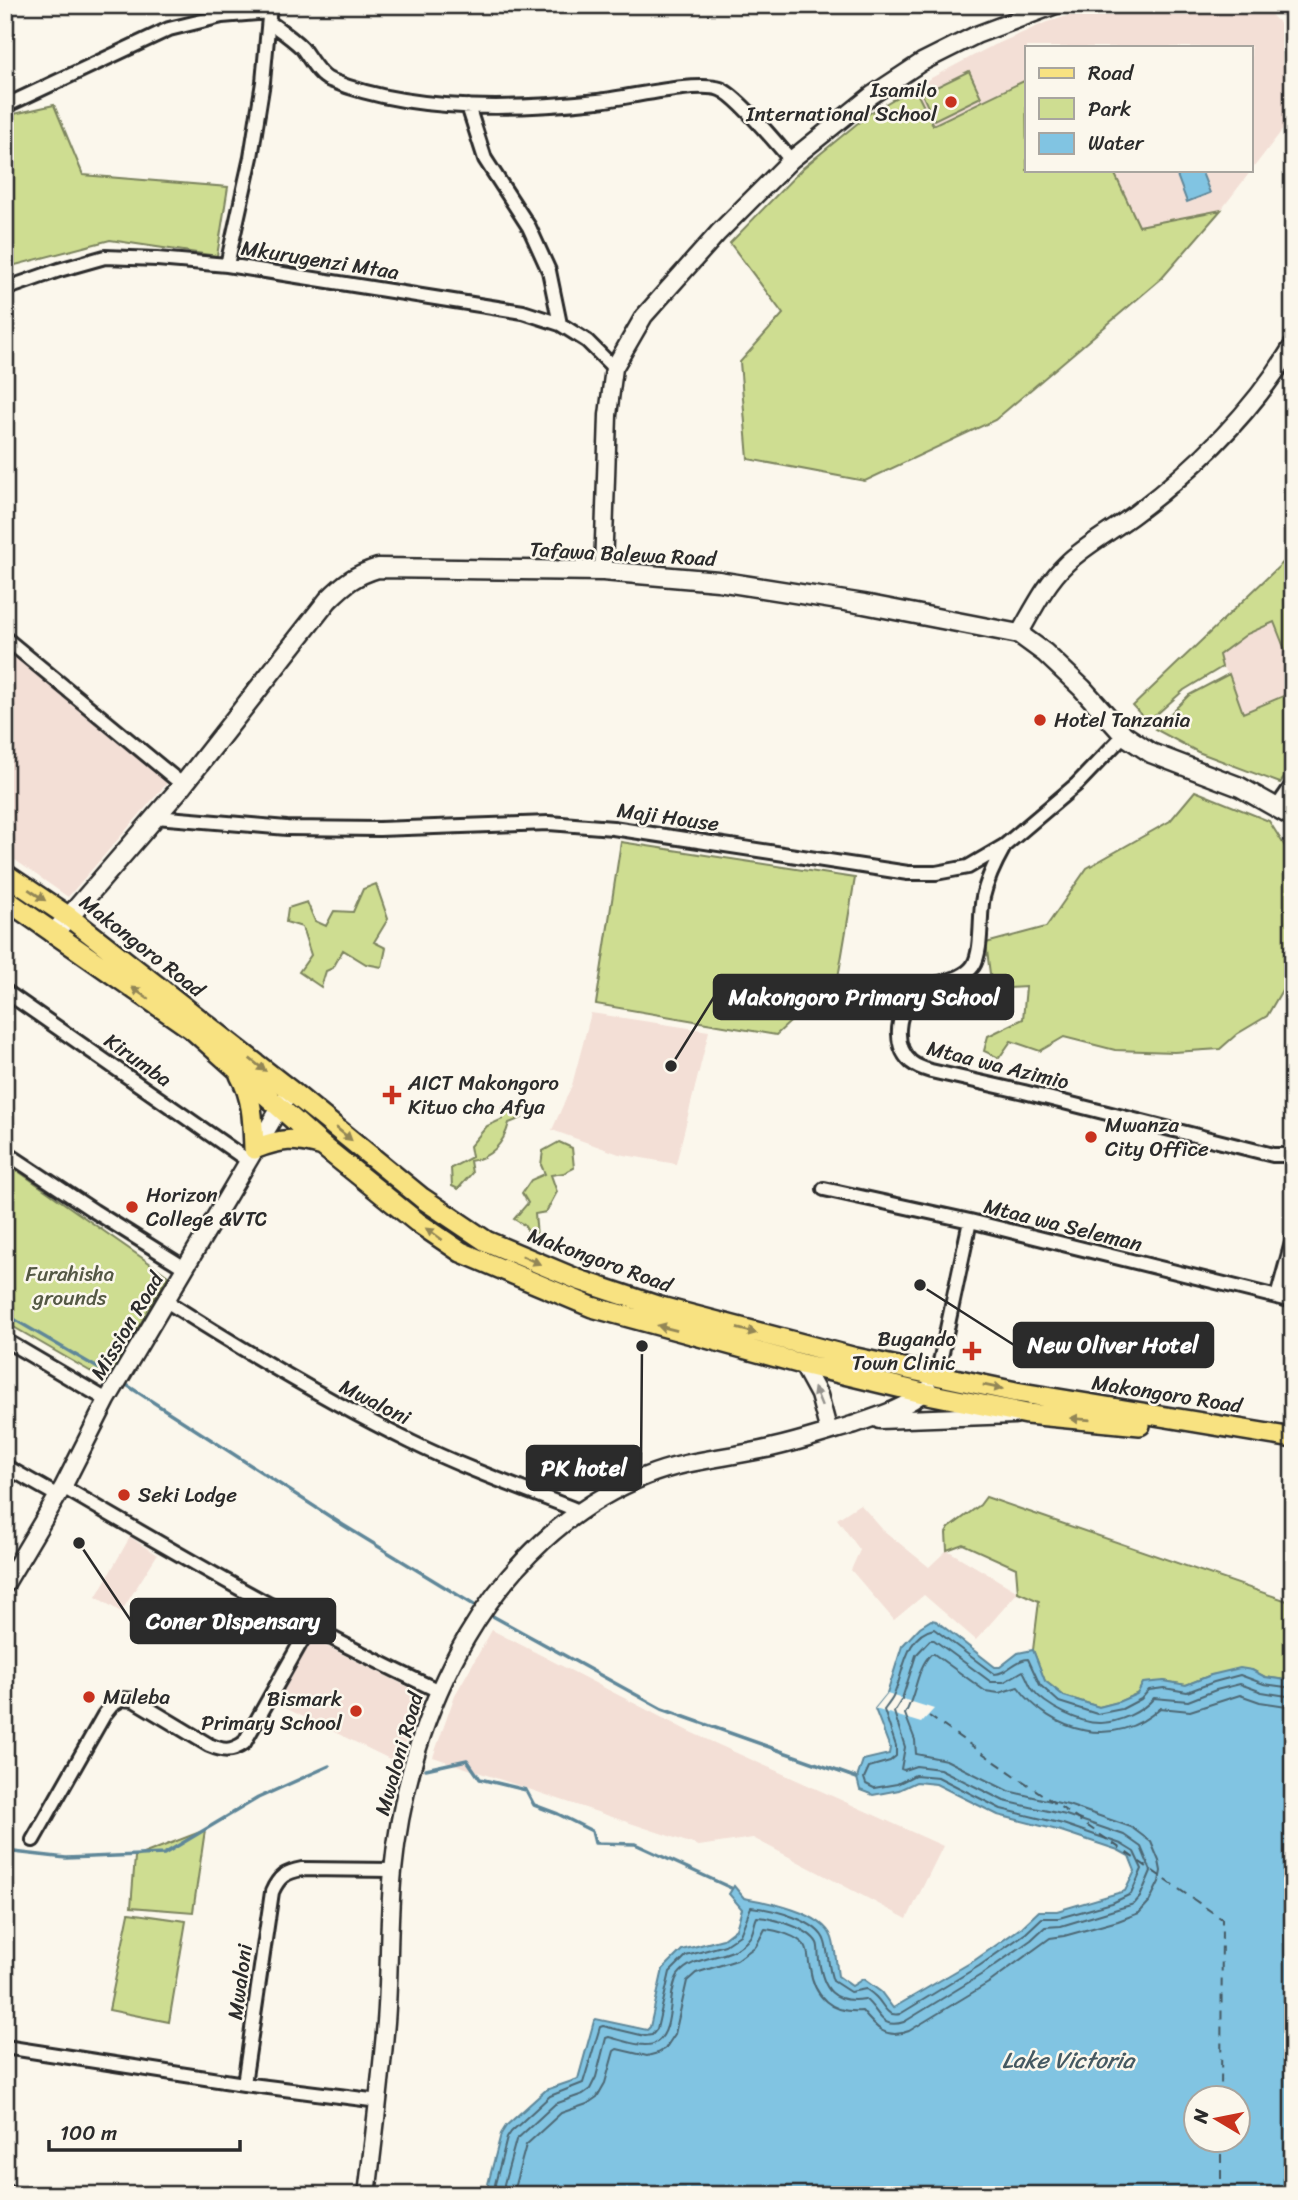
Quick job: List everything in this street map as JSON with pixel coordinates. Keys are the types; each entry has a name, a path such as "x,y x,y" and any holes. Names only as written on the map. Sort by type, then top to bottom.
{"main road":[{"name":"Tafawa Balewa Road","path":"53,933 183,785 328,600 344,583 361,573 378,568 603,571 718,581 864,604 1019,634 1045,653 1082,688 1124,735 1151,753 1240,787 1293,817"},
{"name":"Makongoro Road","path":"5,873 69,917 286,1098 422,1198 486,1241 579,1280 657,1306 758,1334 1016,1392 1293,1438"},
{"name":"Makongoro Road","path":"5,899 193,1030 234,1066 286,1098 324,1147 417,1222 469,1256 592,1307 802,1364 923,1393 1027,1414 1157,1426 1293,1448"},
{"path":"234,1066 248,1090 252,1114 251,1155"},
{"path":"251,1155 280,1139 304,1141 324,1147"}],"street":[{"path":"603,571 608,415 614,368 644,316 718,233 791,160 872,95 922,62 976,35 1056,5"},
{"path":"1288,5 1293,13"},
{"path":"270,13 328,79 416,103 523,107 598,101 701,86 720,89 738,101 791,160"},
{"path":"5,106 169,29 222,16 270,13"},
{"path":"227,265 251,157 270,13"},
{"path":"468,106 485,159 529,227 549,271 560,324"},
{"name":"Mkurugenzi Mtaa","path":"5,289 105,257 227,265 523,312 560,324 587,341 614,368"},
{"path":"1019,634 1043,592 1067,563 1137,513 1199,461 1244,414 1293,345"},
{"path":"5,638 183,785"},
{"name":"Maji House","path":"156,817 287,828 379,829 549,823 613,828 908,873 936,873 968,867 1004,846 1077,784 1124,735"},
{"path":"1277,807 1293,784"},
{"name":"Mtaa wa Azimio","path":"1004,846 991,870 983,896 978,952 972,967 960,976 916,992 905,1006 899,1038 909,1060 917,1067 931,1071 1273,1155 1292,1156"},
{"name":"Kirumba","path":"5,991 251,1155"},
{"name":"Mission Road","path":"5,1585 60,1492 127,1367 286,1098"},
{"path":"5,1152 93,1211 186,1268"},
{"name":"Mtaa wa Seleman","path":"824,1189 970,1221 1293,1301"},
{"path":"937,1376 970,1221"},
{"path":"1277,1297 1293,1239"},
{"name":"Mwaloni","path":"166,1301 249,1354 352,1412 461,1464 579,1511"},
{"path":"5,1340 111,1395"},
{"path":"802,1364 818,1395 829,1432"},
{"name":"Mwaloni Road","path":"367,2195 386,2019 393,1870 407,1789 439,1691 476,1620 492,1597 533,1550 579,1511 607,1494 648,1475 705,1460 759,1451 867,1420 902,1407 923,1393 937,1376"},
{"path":"867,1420 1027,1414"},
{"path":"5,1466 60,1492 369,1658 439,1691"},
{"path":"33,1840 76,1761 112,1705 122,1699 134,1700 209,1745 221,1750 233,1750 244,1742 310,1626"},
{"name":"Mwaloni","path":"244,2084 272,1892 278,1879 288,1871 302,1868 393,1870"},
{"path":"5,2047 244,2084 379,2101"},
{"path":"5,2192 21,2195"}],"shaded area":[{"name":"Isamilo International School","path":"1105,5 1261,5 1293,36 1293,116 1252,170 1252,46 1025,46 1025,82 932,126 914,87 988,48 1047,22"},
{"name":"Isamilo International School","path":"1114,172 1250,172 1221,210 1138,226"},
{"path":"1275,622 1293,670 1293,692 1242,713 1229,674 1222,667 1219,655 1247,634"},
{"path":"5,649 167,783 68,897 5,853"},
{"path":"591,1013 709,1031 676,1164 619,1154 552,1130 572,1085"},
{"path":"860,1504 883,1530 929,1567 947,1550 1018,1592 976,1640 924,1595 894,1620 851,1570 860,1550 837,1519"},
{"path":"130,1537 157,1555 121,1612 96,1597"},
{"path":"492,1630 688,1731 943,1846 907,1919 753,1838 699,1846 433,1757 455,1695"},
{"path":"312,1639 424,1695 398,1763 277,1704"}],"green space":[{"path":"969,71 981,97 934,120 922,94"},
{"path":"1025,80 1025,172 1114,172 1139,226 1221,210 1162,278 995,420 865,481 748,459 740,362 783,314 730,243 803,168 870,113 914,87 933,125"},
{"path":"54,105 83,175 228,187 217,256 110,240 8,267 5,264 5,116"},
{"path":"1293,553 1293,670 1274,622 1247,634 1219,655 1222,667 1184,690 1148,722 1133,706"},
{"path":"1229,674 1243,713 1293,692 1293,766 1280,783 1198,752 1155,729 1189,695"},
{"path":"1195,791 1269,821 1293,859 1293,971 1267,1016 1237,1034 1220,1049 1174,1052 1115,1050 1064,1037 1040,1051 1011,1041 999,1058 984,1051 988,1036 1023,1019 1026,987 992,989 986,943 1046,927 1087,868 1170,821"},
{"path":"621,842 855,878 838,978 776,1035 596,1004"},
{"path":"376,884 388,919 374,942 386,948 382,967 366,964 343,950 333,968 326,971 321,987 299,972 311,955 302,927 286,922 288,908 307,902 315,921 326,926 334,911 353,912 363,889"},
{"path":"514,1100 522,1118 509,1123 504,1137 490,1153 470,1161 472,1173 458,1189 452,1186 451,1168 472,1157 470,1146 487,1126 503,1119 502,1109"},
{"path":"559,1142 572,1148 574,1168 551,1175 557,1192 546,1212 535,1214 537,1236 534,1241 524,1225 514,1219 528,1203 522,1193 531,1180 545,1174 541,1165 543,1151"},
{"name":"Furahisha grounds","path":"5,1162 168,1276 107,1381 5,1322"},
{"path":"986,1497 1293,1603 1293,1681 1265,1677 1252,1670 1211,1675 1186,1685 1164,1681 1119,1702 1099,1707 1064,1696 1045,1681 1033,1650 1039,1601 1018,1592 1016,1568 963,1544 947,1550 946,1533 949,1528 980,1505"},
{"path":"205,1830 193,1912 131,1907 135,1857"},
{"path":"129,1913 186,1921 169,2022 109,2010"}],"water":[{"path":"1176,172 1202,172 1210,193 1187,202"},
{"name":"Lake Victoria","path":"931,1620 936,1621 995,1667 1000,1667 1018,1653 1033,1650 1045,1681 1064,1696 1099,1707 1137,1694 1143,1683 1164,1681 1186,1685 1240,1668 1252,1670 1265,1677 1293,1681 1293,2195 490,2195 488,2184 501,2134 506,2126 546,2090 578,2079 596,2019 647,2030 650,2027 663,1969 682,1950 723,1939 736,1929 742,1909 729,1894 734,1886 744,1898 793,1910 818,1921 832,1938 838,1976 852,1986 863,1979 881,1992 893,2008 975,1960 1022,1927 1039,1911 1057,1911 1125,1891 1135,1871 1129,1856 1118,1850 1061,1831 998,1815 936,1784 916,1782 899,1790 873,1795 860,1790 857,1778 863,1760 889,1754 890,1748 875,1709 887,1694 902,1646 920,1627"}],"pier":[{"path":"887,1694 934,1709 921,1723 875,1709"}],"waterway":[{"path":"5,1314 115,1378"},
{"path":"122,1382 343,1525 479,1608"},
{"path":"489,1614 662,1709 857,1778"},
{"path":"426,1769 467,1760 480,1779 526,1790 534,1805 592,1831 595,1843 635,1844 731,1888"},
{"path":"5,1851 66,1858 164,1854 258,1798 329,1766"}],"ferry route":[{"path":"929,1716 1222,1919 1221,2084"},
{"path":"1221,2154 1221,2195"}],"place":[{"name":"Isamilo International School","path":"951,102"},
{"name":"Hotel Tanzania","path":"1040,720"},
{"name":"Makongoro Primary School","path":"671,1066"},
{"name":"AICT Makongoro Kituo cha Afya","path":"392,1095"},
{"name":"Mwanza City Office","path":"1091,1137"},
{"name":"Horizon College &VTC","path":"132,1207"},
{"name":"New Oliver Hotel","path":"920,1285"},
{"name":"PK hotel","path":"642,1346"},
{"name":"Bugando Town Clinic","path":"972,1351"},
{"name":"Seki Lodge","path":"124,1495"},
{"name":"Coner Dispensary","path":"79,1543"},
{"name":"Muleba","path":"89,1697"},
{"name":"Bismark Primary School","path":"356,1711"}]}
